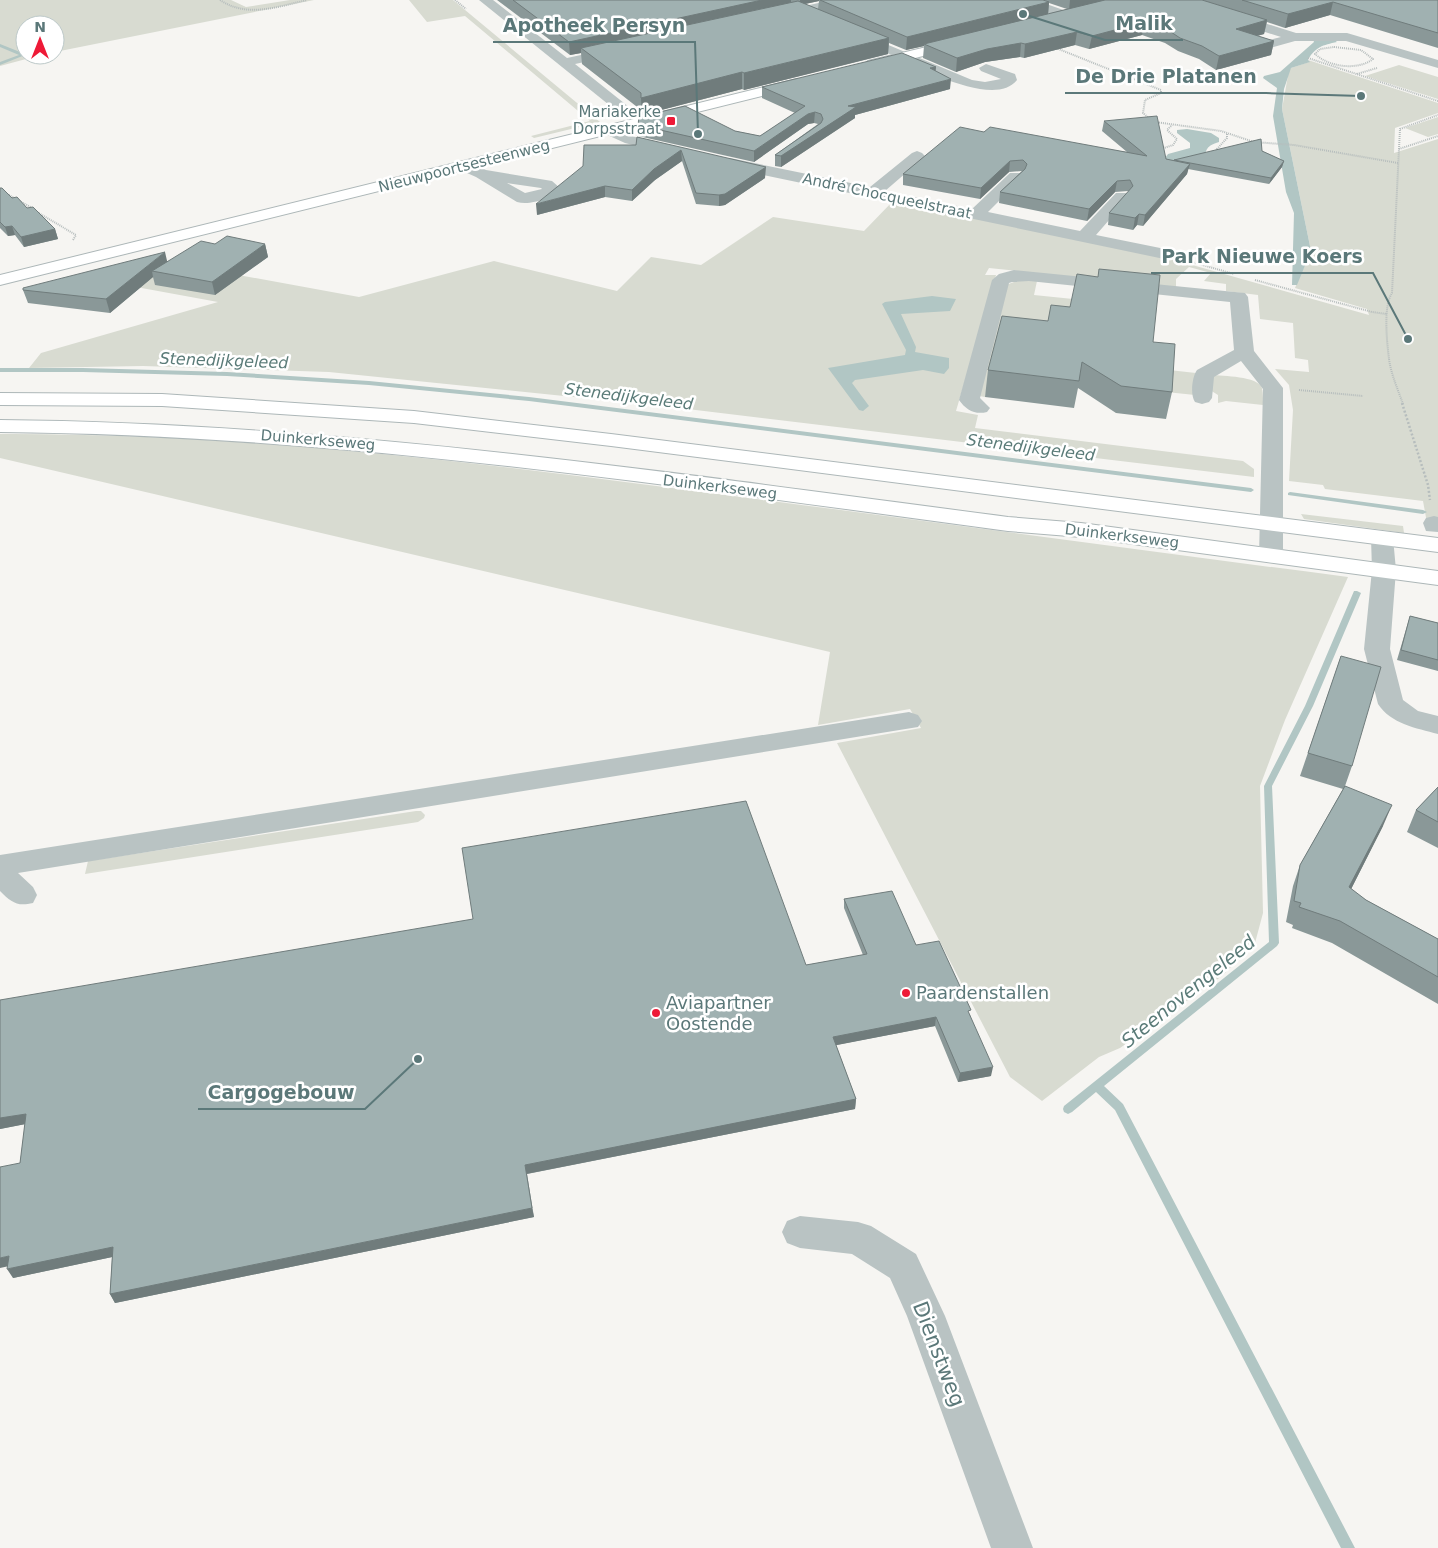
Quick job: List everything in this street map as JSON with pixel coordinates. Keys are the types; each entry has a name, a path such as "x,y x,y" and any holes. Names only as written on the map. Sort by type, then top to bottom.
{"main road":[{"path":"1049,21 1072,15"},
{"path":"856,69 972,40"},
{"name":"Nieuwpoortsesteenweg","path":"0,280 809,80"},
{"path":"0,394 68,398"},
{"name":"Duinkerkseweg","path":"0,399 68,398 232,404 414,417 1271,514 1382,538 1436,532"},
{"name":"Duinkerkseweg","path":"0,426 134,428 254,434 361,443 482,456 1008,524 1081,530 1438,578"}],"street":[{"path":"489,0 563,63 639,122"},
{"path":"760,19 848,0"},
{"path":"1023,0 1072,15"},
{"path":"1178,0 1295,37"},
{"path":"781,3 815,18"},
{"path":"1238,35 1264,27"},
{"path":"841,29 932,68 972,84 994,86 1010,80 1010,77 990,64 962,70 932,68"},
{"path":"1266,45 1295,37 1348,37 1438,64"},
{"path":"563,63 629,49"},
{"path":"608,130 630,140 684,153"},
{"path":"873,193 917,156"},
{"path":"758,169 774,158"},
{"name":"André Chocqueelstraat","path":"712,159 1169,255"},
{"path":"463,166 482,174"},
{"path":"975,215 1016,176"},
{"path":"1084,238 1122,196"},
{"path":"980,408 969,400 1000,280 1006,277 1020,275 1239,298 1244,352 1273,388 1272,556"},
{"path":"1202,398 1204,374 1244,352"},
{"path":"1382,538 1384,570 1381,588 1378,649 1392,704 1409,717 1438,724"},
{"path":"0,865 909,721"},
{"path":"0,873 22,895"},
{"name":"Dienstweg","path":"800,1232 858,1238 903,1266 926,1316 1012,1548"}],"path":[{"path":"220,0 234,9 246,11 307,0"},
{"path":"1049,45 1160,90 1161,93 1145,100 1143,113 1151,120 1227,133 1254,142 1294,145 1398,163"},
{"path":"1311,59 1438,101"},
{"path":"1320,63 1326,61"},
{"path":"1428,485 1389,360 1387,314 1388,300 1392,294 1400,129 1438,116"},
{"path":"1161,149 1173,145 1178,139 1167,130 1172,125"},
{"path":"1216,155 1217,149 1227,138 1227,133"},
{"path":"1398,150 1438,136"},
{"path":"0,190 76,235 73,241"},
{"path":"1169,255 1241,276"},
{"path":"1250,278 1372,312 1387,314"},
{"path":"1273,388 1363,396"}],"shaded area":[{"path":"0,0 231,0 246,7 290,0 314,0 65,50 65,15 15,15 15,62 0,66"},
{"path":"409,0 453,0 600,122 534,138 531,136 590,121 465,16 427,22"},
{"path":"1313,39 1333,39 1337,42 1317,49 1308,60 1310,62 1291,68 1284,89 1282,109 1311,251 1297,285 1292,285 1294,213 1286,192 1273,116 1277,88 1263,78 1264,76 1280,72 1314,42"},
{"path":"1308,60 1438,103 1438,113 1395,128 1394,153 1438,139 1438,524 1427,523 1423,501 1325,489 1323,485 1289,481 1293,410 1289,385 1275,369 1309,372 1308,360 1295,358 1293,323 1260,319 1258,295 1226,291 1226,284 1204,281 1211,273 1189,267 1176,279 1176,288 989,268 985,275 996,275 956,411 978,415 975,428 1243,461 1254,469 1254,477 671,407 329,372 143,366 29,368 41,353 218,302 76,276 145,258 359,297 494,261 617,291 651,257 701,265 773,217 864,231 893,201 1164,257 1369,315 1367,309 1295,288 1311,251 1282,109 1289,70 1309,62"},
{"path":"1399,65 1438,77 1438,99 1365,76"},
{"path":"1438,117 1438,134 1428,137 1405,128"},
{"path":"1187,129 1211,133 1219,138 1219,142 1207,149 1204,162 1168,162 1165,158 1168,154 1190,148 1190,143 1177,133 1177,130"},
{"path":"1019,280 1037,281 1034,295 1073,299 1066,332 998,342 985,397 979,396 1006,285"},
{"path":"932,296 956,299 950,311 901,314 916,347 915,352 949,358 949,368 944,374 923,370 855,380 852,383 869,406 863,411 859,410 828,368 905,355 906,350 882,304 885,302"},
{"path":"1169,370 1196,373 1195,395 1166,392"},
{"path":"1211,375 1240,377 1254,381 1262,388 1263,405 1226,401 1218,403 1218,395 1210,390"},
{"path":"0,434 169,438 253,443 421,458 672,488 1348,577 1285,720 1260,786 1263,913 1255,943 1222,976 1120,1048 1099,1057 1042,1101 1010,1077 837,743 921,728 910,709 818,725 830,652 0,458"},
{"path":"1301,514 1403,526 1404,533 1304,519"},
{"path":"421,811 425,815 418,822 85,874 88,861"}],"building":[{"path":"513,0 762,0 569,42"},
{"path":"820,0 1043,0 1049,2 907,37"},
{"path":"1105,0 1202,0 1267,20 1236,29 1274,41 1219,56 1202,46 1180,38 1168,30 1145,22 1092,36 1077,32 1025,44 1021,43 987,49 957,58 924,44"},
{"path":"1242,0 1438,0 1438,33 1333,2 1288,14"},
{"path":"798,1 889,38 742,72 641,98 641,93 581,48"},
{"path":"902,53 936,67 930,68 951,79 848,106 856,107 781,156 775,155 821,123 823,119 821,114 815,112 808,114 754,151 638,125 639,117 685,106 735,131 760,136 805,106 762,87"},
{"path":"1157,116 1166,159 1190,164 1145,215 1139,214 1135,218 1109,213 1133,186 1130,180 1117,181 1089,209 1000,192 1025,169 1027,164 1023,160 1010,161 981,188 903,174 960,127 984,132 990,127 1147,156 1104,121"},
{"path":"637,137 766,167 725,194 696,193 681,150 654,169 632,190 605,186 536,204 583,166 584,145 636,145"},
{"path":"1261,139 1262,151 1284,161 1271,178 1174,160"},
{"path":"0,188 12,198 17,197 27,208 33,207 55,229 21,237 12,226 5,227 0,222"},
{"path":"227,236 265,244 212,282 152,271 201,241 215,244"},
{"path":"165,252 106,299 23,290 23,288"},
{"path":"1099,269 1160,275 1153,342 1175,344 1172,392 1121,386 1082,362 1079,381 988,370 1002,316 1048,321 1051,305 1070,307 1077,274 1098,277"},
{"path":"1410,616 1438,623 1438,660 1401,650"},
{"path":"1341,656 1381,667 1352,766 1308,753"},
{"path":"1345,786 1392,805 1349,887 1366,900 1438,939 1438,977 1340,921 1299,907 1301,903 1294,901 1300,865"},
{"path":"1438,787 1438,822 1416,810"},
{"path":"746,801 806,965 867,954 844,899 892,891 916,945 939,941 971,1010 968,1011 993,1067 960,1073 936,1017 833,1037 856,1099 525,1165 532,1208 110,1294 113,1247 7,1269 9,1256 0,1258 0,1167 20,1163 26,1114 0,1118 0,1000 473,919 462,848"}],"waterway":[{"path":"0,45 23,55 0,64"},
{"name":"Stenedijkgeleed","path":"0,370 227,374 369,383 529,399 1251,490"},
{"name":"Stenedijkgeleed","path":"1290,494 1423,512"},
{"name":"Steenovengeleed","path":"1068,1109 1274,943 1268,786 1309,706 1357,593"},
{"path":"1097,1086 1119,1107 1348,1548"}],"place":[{"name":"Malik","path":"1023,14"},
{"name":"De Drie Platanen","path":"1361,96"},
{"name":"Mariakerke Dorpsstraat","path":"671,121"},
{"name":"Apotheek Persyn","path":"698,134"},
{"name":"Park Nieuwe Koers","path":"1408,339"},
{"name":"Paardenstallen","path":"906,993"},
{"name":"Aviapartner Oostende","path":"656,1013"},
{"name":"Cargogebouw","path":"418,1059"}]}
